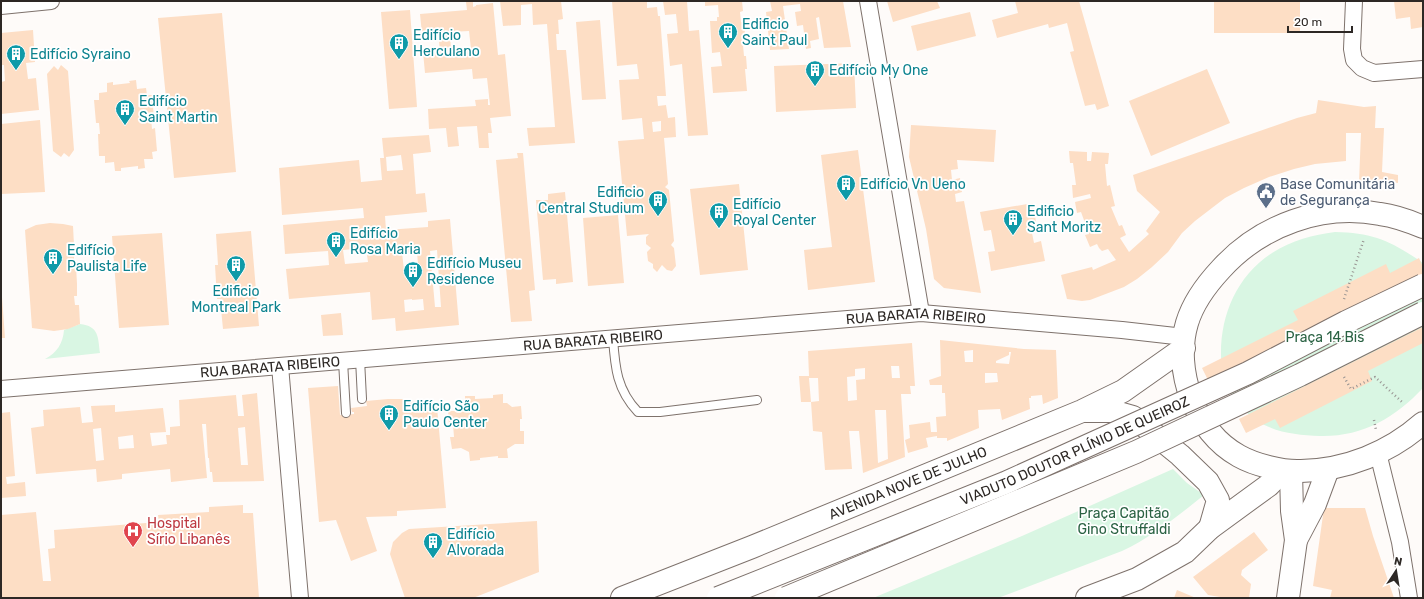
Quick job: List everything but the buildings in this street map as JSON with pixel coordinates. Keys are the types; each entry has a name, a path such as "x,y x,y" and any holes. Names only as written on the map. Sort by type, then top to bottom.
{"main road":[{"path":"1423,227 1403,219 1357,211 1333,212 1310,216 1288,223 1266,233 1246,245 1228,260 1213,277 1200,297 1188,322 1184,343 1184,371 1194,405 1206,426 1227,448 1239,456 1287,471 1321,471 1350,464 1378,453 1408,436 1423,424"},
{"name":"VIADUTO DOUTOR PLÍNIO DE QUEIROZ","path":"718,598 1005,483 1248,373 1346,322 1423,285"},
{"name":"VIADUTO DOUTOR PLÍNIO DE QUEIROZ","path":"786,598 1136,452 1300,375 1423,313"},
{"name":"AVENIDA NOVE DE JULHO","path":"622,598 759,544 1082,411 1123,391 1184,343"},
{"path":"1082,411 1112,411 1134,417 1180,454 1208,482 1218,500 1210,528"},
{"path":"1296,540 1315,504 1328,469"},
{"path":"1087,598 1137,579 1185,552 1210,528 1250,500 1287,471"},
{"path":"1287,471 1296,540 1288,598"},
{"path":"1250,500 1260,499 1279,502 1292,511"}],"street":[{"path":"1,6 52,1"},
{"path":"868,1 921,313"},
{"path":"1354,1 1352,49 1354,60 1362,68 1374,73 1423,69"},
{"name":"RUA BARATA RIBEIRO","path":"1,389 921,313 1122,330 1184,343"},
{"path":"280,366 300,598"},
{"path":"1378,453 1400,542 1409,598"}],"lane":[{"path":"613,338 619,383 628,402 638,412 660,412 757,400"},
{"path":"360,360 362,399"},
{"path":"343,361 346,413"}],"path":[{"path":"1343,301 1364,239"},
{"path":"1343,375 1351,389 1375,377 1402,402"}],"green space":[{"name":"Praça 14 Bis","path":"1335,232 1372,236 1401,249 1423,263 1423,388 1412,399 1389,417 1364,429 1350,433 1320,436 1279,431 1251,417 1238,404 1229,391 1221,362 1224,324 1234,296 1250,272 1260,262 1272,253 1287,245 1303,239"},
{"path":"80,324 91,327 94,330 98,337 100,353 45,359 53,354 59,347 64,330"},
{"name":"Praça Capitão Gino Struffaldi","path":"1173,469 1187,483 1204,495 1154,533 1122,551 998,598 873,598 1022,536"}],"place":[{"name":"Edificio Saint Paul","path":"728,49"},
{"name":"Edifício Herculano","path":"399,60"},
{"name":"Edifício Syraino","path":"16,71"},
{"name":"Edifício My One","path":"815,87"},
{"name":"Edifício Saint Martin","path":"125,126"},
{"name":"Edifício Vn Ueno","path":"846,201"},
{"name":"Base Comunitária de Segurança","path":"1266,209"},
{"name":"Edificio Central Studium","path":"658,217"},
{"name":"Edifício Royal Center","path":"719,229"},
{"name":"Edificio Sant Moritz","path":"1013,236"},
{"name":"Edifício Rosa Maria","path":"336,258"},
{"name":"Edifício Paulista Life","path":"53,275"},
{"name":"Edificio Montreal Park","path":"236,282"},
{"name":"Edifício Museu Residence","path":"413,288"},
{"name":"Edifício São Paulo Center","path":"389,431"},
{"name":"Hospital Sírio Libanês","path":"133,548"},
{"name":"Edifício Alvorada","path":"433,559"}]}
